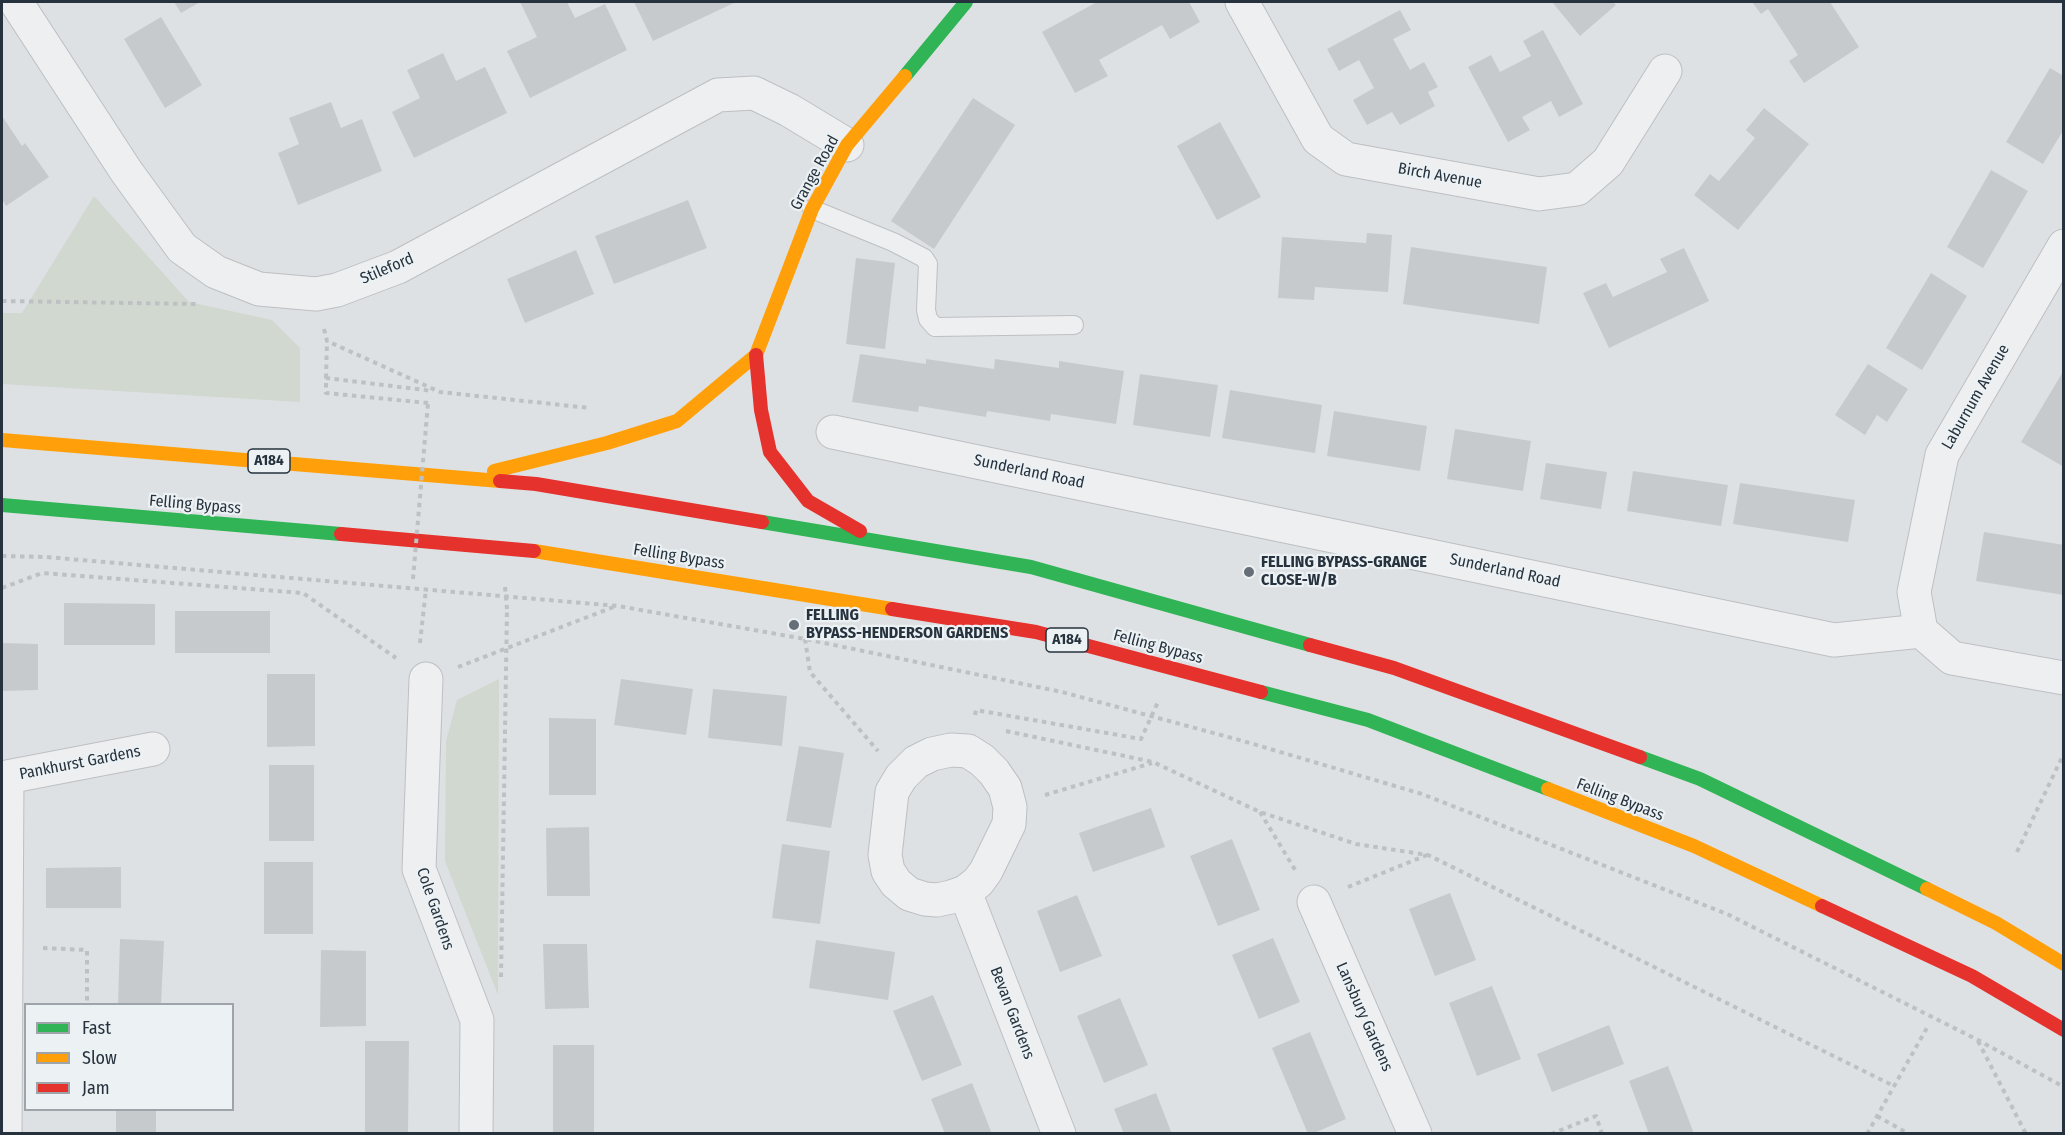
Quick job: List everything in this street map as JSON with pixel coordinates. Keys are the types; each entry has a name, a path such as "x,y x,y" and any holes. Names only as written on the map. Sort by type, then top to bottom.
{"main road":[{"name":"Grange Road","path":"756,355 812,209 847,145 966,2"},
{"path":"469,478 607,443 677,421 756,355"},
{"path":"756,355 761,410 770,452 808,501 878,542"},
{"name":"A184","path":"2,440 536,484 1031,567 1394,668 1700,779 1996,923 2064,964"},
{"name":"Felling Bypass","path":"2,505 537,551 1036,632 1368,720 1694,846 1972,976 2064,1030"}],"street":[{"name":"Birch Avenue","path":"1242,2 1318,139 1346,159 1539,194 1577,189 1608,162 1665,71"},
{"name":"Stileford","path":"20,3 126,171 182,248 216,272 259,289 316,294 337,290 398,267 718,95 754,93 789,110 847,145"},
{"name":"Laburnum Avenue","path":"1921,631 1914,592 1942,455 2064,246"},
{"name":"Sunderland Road","path":"833,432 1834,640 1921,631"},
{"path":"1921,631 1952,658 2064,678"},
{"name":"Cole Gardens","path":"426,679 419,869 477,1020 476,1134"},
{"path":"971,737 982,760 1005,788 1010,807 1009,824 986,871 978,882 965,892 937,900 925,899 909,894 896,883 888,871 885,855 892,792 901,777 916,762 932,754 951,750 971,737"},
{"name":"Pankhurst Gardens","path":"5,1134 4,777 153,748"},
{"name":"Bevan Gardens","path":"965,892 1059,1134"},
{"name":"Lansbury Gardens","path":"1314,902 1415,1134"}],"lane":[{"path":"812,209 893,242 924,258 928,264 926,310 928,319 935,327 1074,326"}],"path":[{"path":"316,294 327,341 326,393 428,403 413,579"},
{"path":"2,301 204,304"},
{"path":"327,341 440,392"},
{"path":"326,378 591,408"},
{"path":"2,556 46,557 618,606 805,639 1062,692 1422,794 1727,914 1978,1040 2064,1087"},
{"path":"2,588 42,573 303,593 426,679"},
{"path":"477,1020 501,1003 506,587"},
{"path":"426,589 420,646 426,679"},
{"path":"618,606 620,597"},
{"path":"426,679 618,606"},
{"path":"805,639 810,672 901,777"},
{"path":"1171,667 1141,739 976,710 971,737 1153,762 1260,812 1356,844 1428,855 1894,1086"},
{"path":"2017,852 2064,753"},
{"path":"1010,807 1153,762"},
{"path":"1260,812 1314,902 1428,855"},
{"path":"6,946 87,950 87,1003"},
{"path":"1867,1134 1928,1026"},
{"path":"1978,1040 2026,1134"},
{"path":"1551,1134 1596,1116 1602,1134"},
{"path":"1877,1116 1909,1134"}],"shaded area":[{"path":"94,196 189,302 272,320 300,348 300,402 2,384 2,313 22,313"},
{"path":"499,679 498,995 445,861 446,741 457,700"}],"building":[{"path":"174,2 200,2 181,13"},
{"path":"520,2 567,2 575,18 605,4 627,50 530,98 507,51 537,37"},
{"path":"634,2 736,2 653,41"},
{"path":"1097,2 1189,2 1200,22 1170,39 1162,25 1099,60 1108,76 1075,93 1042,32"},
{"path":"1552,2 1613,2 1616,5 1580,36"},
{"path":"1752,2 1830,2 1859,47 1804,83 1789,61 1798,55 1768,9 1761,14"},
{"path":"1400,10 1411,30 1393,39 1410,70 1424,62 1438,87 1428,92 1435,106 1400,125 1392,112 1367,125 1353,100 1374,88 1359,60 1339,71 1327,49"},
{"path":"161,17 202,85 165,108 124,39"},
{"path":"1543,30 1583,104 1559,117 1551,101 1522,117 1530,130 1508,142 1468,67 1491,55 1500,72 1531,56 1523,41"},
{"path":"443,53 456,81 485,67 507,113 414,158 392,112 420,98 407,70"},
{"path":"2050,68 2064,76 2064,129 2043,164 2006,142"},
{"path":"973,98 1015,125 934,249 891,221"},
{"path":"331,102 341,128 362,119 382,171 298,205 278,153 299,144 289,118"},
{"path":"1764,108 1809,144 1738,230 1694,195 1710,174 1719,181 1755,138 1746,130"},
{"path":"2,116 22,146 25,143 49,177 6,206 2,199"},
{"path":"1220,122 1261,197 1217,220 1177,146"},
{"path":"1991,170 2028,191 1983,268 1947,247"},
{"path":"688,200 707,248 614,284 595,236"},
{"path":"1367,233 1392,235 1388,292 1315,287 1314,300 1278,298 1282,237 1366,243"},
{"path":"1411,247 1547,267 1539,324 1403,304"},
{"path":"1684,248 1709,301 1609,348 1583,293 1606,283 1613,297 1667,272 1660,259"},
{"path":"576,250 594,294 525,323 507,279"},
{"path":"856,258 895,263 885,349 846,344"},
{"path":"1931,273 1967,296 1922,370 1886,348"},
{"path":"860,354 926,364 926,359 994,369 995,359 1059,368 1059,361 1124,371 1116,424 1051,414 1050,421 987,411 986,417 919,406 918,412 852,402"},
{"path":"1868,364 1908,389 1887,422 1877,415 1865,435 1835,415"},
{"path":"2064,370 2064,467 2021,442"},
{"path":"1140,374 1218,385 1210,437 1133,425"},
{"path":"1230,390 1322,405 1315,453 1222,438"},
{"path":"1334,411 1427,426 1420,471 1327,456"},
{"path":"1455,429 1531,441 1523,491 1447,479"},
{"path":"1546,463 1607,472 1601,509 1540,499"},
{"path":"1633,471 1728,485 1721,526 1627,511"},
{"path":"1740,483 1855,500 1848,542 1733,524"},
{"path":"1984,532 2064,545 2064,595 1976,581"},
{"path":"64,603 155,604 155,645 64,645"},
{"path":"175,611 270,611 270,653 175,653"},
{"path":"2,643 38,644 38,690 2,691"},
{"path":"267,674 315,674 315,746 267,747"},
{"path":"621,679 693,689 686,735 614,725"},
{"path":"713,689 787,696 782,746 708,738"},
{"path":"549,718 596,719 596,795 549,795"},
{"path":"799,746 844,753 831,828 786,821"},
{"path":"269,765 314,765 314,841 269,841"},
{"path":"1151,808 1165,847 1093,872 1079,833"},
{"path":"589,827 590,896 547,896 546,828"},
{"path":"1232,839 1260,910 1218,926 1190,856"},
{"path":"782,844 830,851 820,924 772,918"},
{"path":"264,862 313,862 313,934 264,934"},
{"path":"121,867 121,908 46,908 46,868"},
{"path":"1450,893 1476,960 1435,976 1409,909"},
{"path":"1077,895 1102,956 1060,972 1037,911"},
{"path":"1273,938 1300,1002 1259,1019 1232,955"},
{"path":"120,939 164,941 161,1003 118,1003"},
{"path":"816,940 895,952 888,1000 809,988"},
{"path":"543,944 587,944 589,1008 545,1009"},
{"path":"321,950 366,951 366,1026 320,1027"},
{"path":"1492,986 1521,1059 1477,1076 1449,1003"},
{"path":"933,995 962,1065 922,1081 893,1011"},
{"path":"1120,998 1148,1065 1104,1083 1077,1016"},
{"path":"1609,1025 1624,1064 1552,1092 1537,1054"},
{"path":"1310,1032 1346,1119 1308,1134 1272,1048"},
{"path":"365,1041 409,1041 408,1134 365,1134"},
{"path":"553,1045 594,1045 594,1134 553,1134"},
{"path":"1668,1066 1694,1134 1649,1134 1629,1081"},
{"path":"972,1083 992,1134 945,1134 931,1099"},
{"path":"1156,1093 1172,1134 1124,1134 1114,1109"},
{"path":"116,1111 156,1111 156,1134 116,1134"}],"traffic: fast":[{"path":"905,76 966,2"},
{"path":"2,505 341,534"},
{"path":"762,522 1031,567 1310,645"},
{"path":"1261,692 1368,720 1548,789"},
{"path":"1640,757 1700,779 1927,889"}],"traffic: slow":[{"path":"756,355 812,209 847,145 905,76"},
{"path":"494,471 607,443 677,421 756,355"},
{"path":"2,440 500,481"},
{"path":"534,551 892,609"},
{"path":"1548,789 1694,846 1822,906"},
{"path":"1927,889 1996,923 2064,964"}],"traffic: jam":[{"path":"756,355 761,410 770,452 808,501 860,531"},
{"path":"500,481 536,484 762,522"},
{"path":"341,534 534,551"},
{"path":"892,609 1036,632 1261,692"},
{"path":"1310,645 1394,668 1640,757"},
{"path":"1822,906 1972,976 2064,1030"}],"place":[{"name":"FELLING BYPASS-GRANGE CLOSE-W/B","path":"1249,572"},
{"name":"FELLING BYPASS-HENDERSON GARDENS","path":"794,625"}]}
